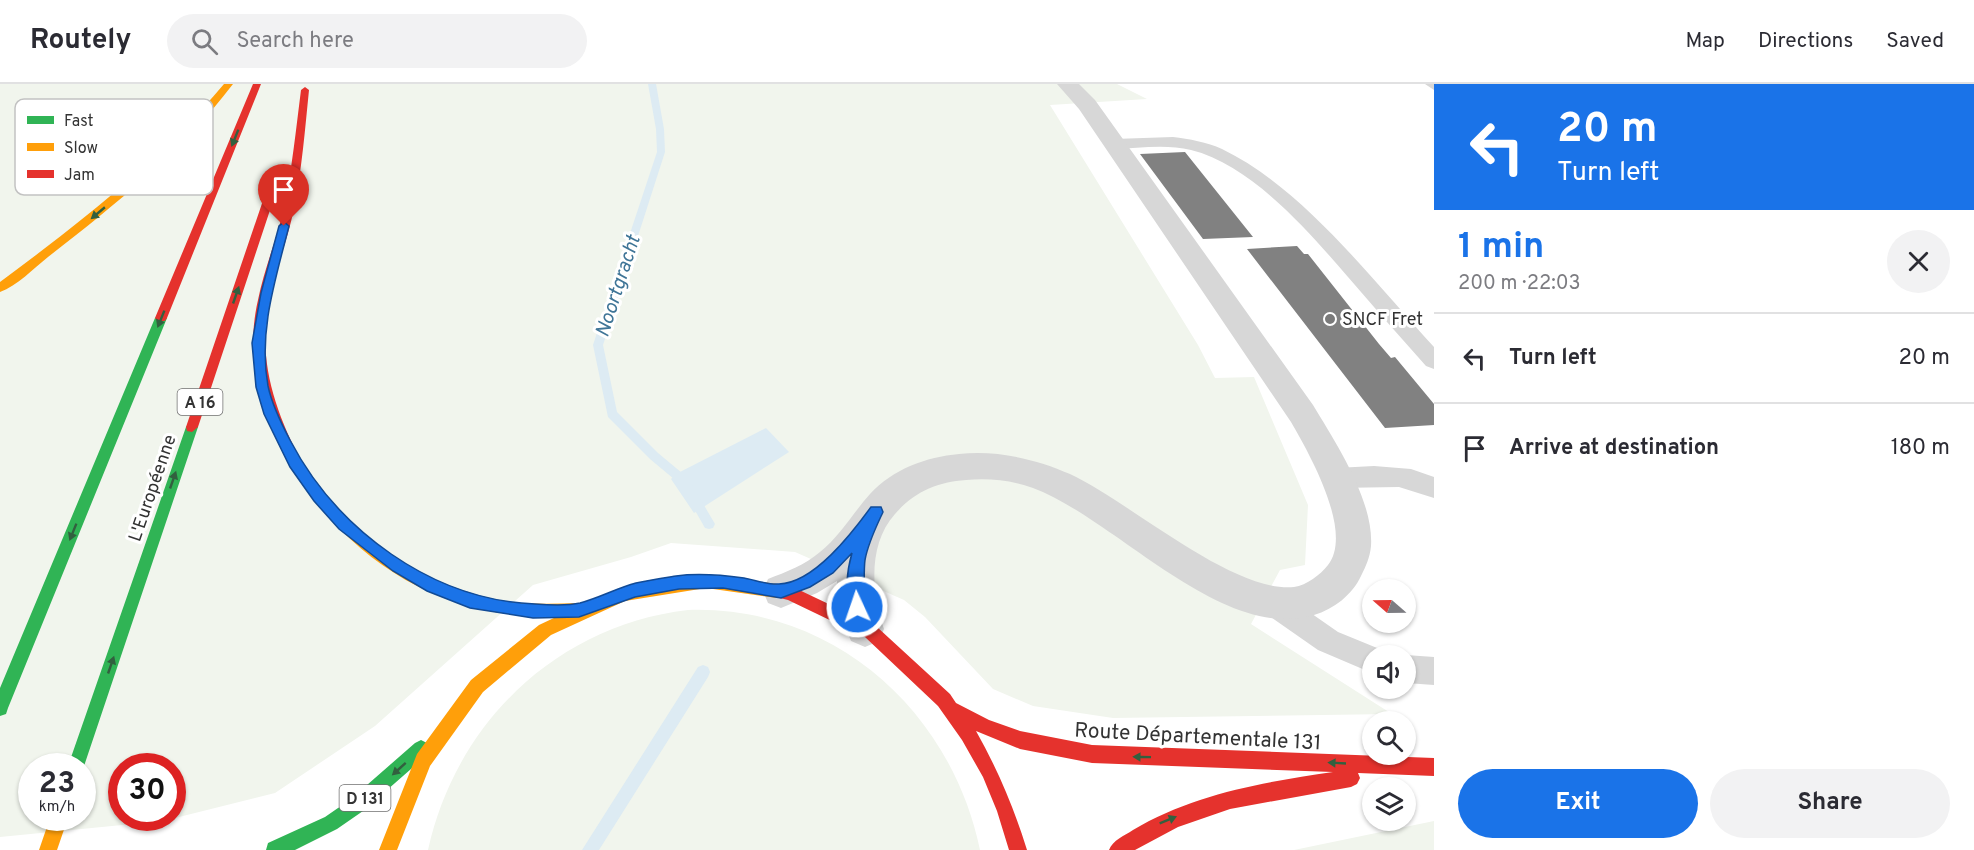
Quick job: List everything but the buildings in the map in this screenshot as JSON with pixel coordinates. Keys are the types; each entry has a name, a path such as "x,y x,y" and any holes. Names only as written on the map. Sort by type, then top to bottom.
{"main road":[{"path":"213,104 229,84"},
{"path":"213,192 257,84"},
{"path":"306,87 289,207 267,293 258,343 262,387 276,429 295,463 331,511 373,549 415,578 453,595 491,606 533,611 579,610"},
{"name":"L'Européenne","path":"81,753 306,87"},
{"path":"0,288 119,195"},
{"path":"0,708 212,195"},
{"path":"49,551 152,342"},
{"path":"388,850 413,782 442,730 463,701 499,664 538,633 579,610 635,590 679,583 723,582 781,591 824,607 866,629 904,658 950,709 976,747 997,789 1017,850"},
{"name":"Route Départementale 131","path":"950,709 971,721 1018,740 1093,755 1434,767"},
{"name":"D 131","path":"275,850 331,823 357,805 442,730"},
{"name":"Route Départementale 131","path":"1118,850 1138,835 1162,822 1214,803 1416,767"},
{"path":"48,850 55,831"}],"street":[{"path":"781,591 828,569 853,542 892,492 932,472 980,467 1020,471 1058,484 1232,590 1272,602 1308,602 1324,595 1348,566 1353,553 1354,535 1350,516 1336,478 1304,419 1274,372 1082,98 1067,84"},
{"path":"866,629 857,607 855,576 865,534 876,512"}],"lane":[{"path":"1114,144 1173,142 1193,145 1215,152 1260,179 1304,216 1434,360"},
{"path":"1336,478 1403,477 1434,488"},
{"path":"1272,602 1328,641 1362,656"},
{"path":"1416,670 1434,671"}],"shaded area":[{"path":"0,84 1117,84 1147,99 1050,105 1198,345 1215,378 1254,377 1308,505 1305,565 1280,570 1251,624 1362,695 1362,699 1368,699 1387,711 1362,711 1362,714 1113,718 1033,706 993,689 925,617 904,600 795,552 671,543 533,585 375,726 275,793 186,815 186,753 108,753 108,826 96,828 96,753 18,753 18,831 61,831 0,837"},
{"path":"766,428 789,452 694,513 671,479 676,474"},
{"path":"688,610 741,613 791,626 836,647 878,676 913,711 943,753 965,799 980,850 428,850 442,804 462,761 488,722 520,688 556,659 596,636 641,619"},
{"path":"1434,821 1434,850 1294,850 1386,831 1416,831 1416,825"}],"waterway":[{"name":"Noortgracht","path":"652,84 660,129 661,152 598,345 612,414 654,456 684,481 709,524"},
{"name":"Noortgracht","path":"590,850 703,672"}],"traffic: fast":[{"path":"0,708 161,318"},
{"path":"81,753 192,427"},
{"path":"275,850 331,823 357,805 421,749"}],"traffic: slow":[{"path":"213,103 229,84"},
{"path":"0,288 119,195"},
{"path":"295,463 311,487 352,532 375,552 427,584 454,596 482,604 530,610 578,610"},
{"path":"388,850 423,760 477,686 545,630 623,594 706,581 777,591"},
{"path":"48,850 55,831"}],"traffic: jam":[{"path":"213,191 257,84"},
{"path":"295,463 269,405 263,385 258,344 263,301 292,193 305,90"},
{"path":"192,427 278,171"},
{"path":"161,318 211,195"},
{"path":"777,591 790,593 871,632 944,700 968,734 989,771 1006,810 1018,850"},
{"path":"950,709 985,727 1020,740 1092,754 1434,767"},
{"path":"1118,850 1174,819 1230,800 1351,778"}],"place":[{"name":"SNCF Fret","path":"1330,319"}],"route":[{"path":"284,226 267,293 258,343 265,400 276,429 295,463 319,497 344,525 398,567 433,587 470,601 533,611 579,610 635,590 664,584 723,582 781,591 828,569 840,558 876,512 865,534 858,560 855,576 857,607"}]}
